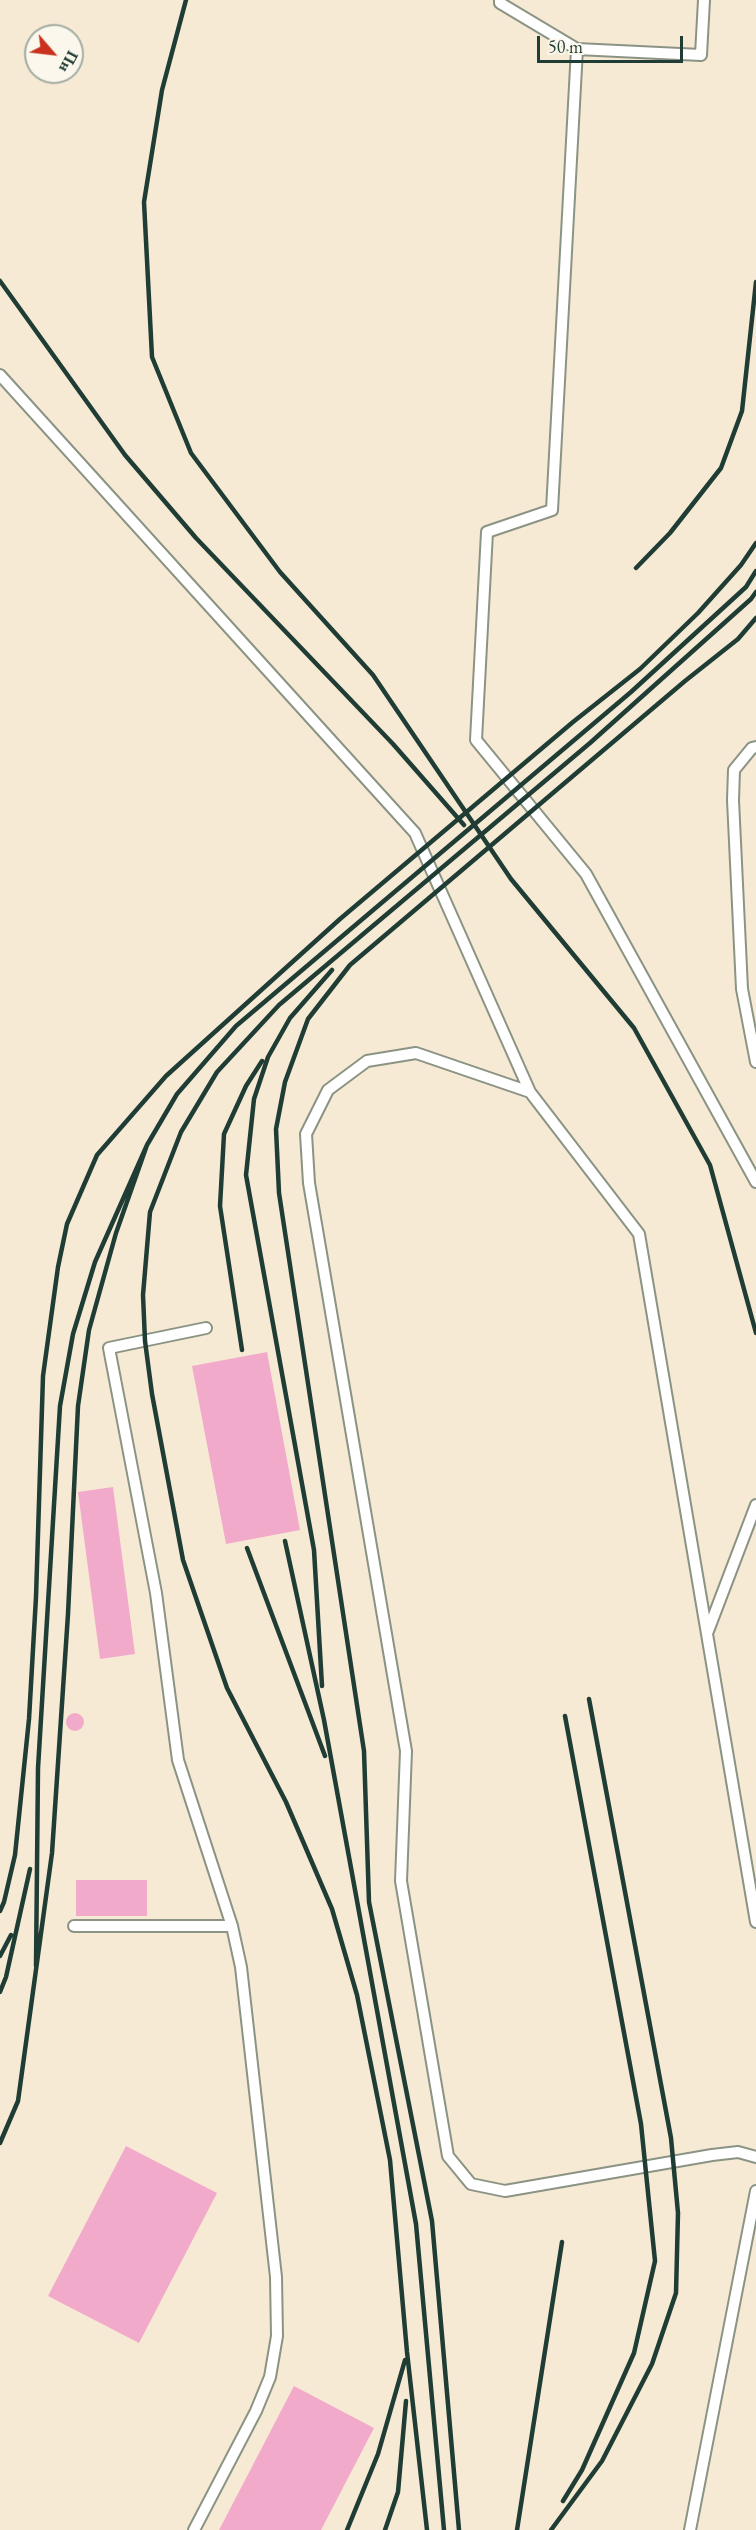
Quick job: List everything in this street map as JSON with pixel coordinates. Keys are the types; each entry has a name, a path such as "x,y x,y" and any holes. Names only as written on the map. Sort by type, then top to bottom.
{"lane":[{"path":"500,0 500,3 577,48 701,55 704,0"},
{"path":"577,48 552,510 487,532 476,741 586,874 756,1182"},
{"path":"0,375 416,833 530,1092 639,1234 756,1922"},
{"path":"756,747 752,748 734,770 733,800 742,989 756,1062"},
{"path":"530,1092 416,1053 367,1061 328,1090 306,1134 309,1183 406,1750 401,1881 448,2156 471,2184 505,2190 712,2155 738,2152 756,2157"},
{"path":"194,2530 256,2411 270,2377 277,2336 276,2277 241,1967 232,1926 178,1761 156,1593 109,1348 206,1328"},
{"path":"707,1633 756,1505"},
{"path":"74,1926 232,1926"},
{"path":"690,2530 756,2191"}],"building":[{"path":"267,1352 300,1530 226,1544 192,1366"},
{"path":"113,1487 135,1654 100,1659 78,1492"},
{"path":"75,1713 81,1716 84,1722 81,1728 75,1731 69,1728 66,1722 69,1716"},
{"path":"76,1880 147,1880 147,1916 76,1916"},
{"path":"126,2146 217,2193 139,2343 48,2296"},
{"path":"294,2386 374,2428 321,2530 219,2530"}],"railway":[{"path":"186,0 162,90 144,202 152,357 191,453 280,572 373,675 511,879 634,1028 710,1165 756,1333"},
{"path":"0,281 125,455 196,538 393,744 464,825"},
{"path":"636,568 670,533 721,468 742,411 756,282"},
{"path":"0,1911 15,1855 29,1719 36,1597 43,1376 58,1267 67,1224 97,1155 166,1076 340,919 573,722 640,669 698,613 741,565 756,543"},
{"path":"147,1145 177,1094 236,1026 631,692 746,587 756,571"},
{"path":"427,2530 407,2352 390,2160 357,1995 332,1909 286,1802 227,1688 183,1560 152,1394 145,1341 143,1295 150,1212 181,1132 217,1072 279,1005 590,743 751,599 756,592"},
{"path":"459,2530 432,2221 369,1902 364,1751 279,1193 276,1129 285,1082 308,1019 350,965 685,681 738,639 756,618"},
{"path":"322,1686 314,1550 246,1175 254,1099 268,1057 290,1018 332,970"},
{"path":"242,1350 220,1206 224,1134 246,1086 262,1061"},
{"path":"0,2143 18,2101 52,1853 68,1614 78,1406 89,1330 116,1233 147,1145 95,1262 73,1334 60,1406 38,1768 36,1966"},
{"path":"285,1541 324,1720 416,2224 444,2530"},
{"path":"247,1548 325,1756"},
{"path":"551,2530 602,2461 652,2364 676,2293 678,2213 671,2138 589,1699"},
{"path":"563,2501 582,2470 634,2353 655,2261 641,2124 565,1716"},
{"path":"0,1992 6,1977 30,1869"},
{"path":"0,1956 11,1935"},
{"path":"517,2530 562,2242"},
{"path":"347,2530 378,2454 405,2360"},
{"path":"385,2530 398,2492 406,2401"}]}
